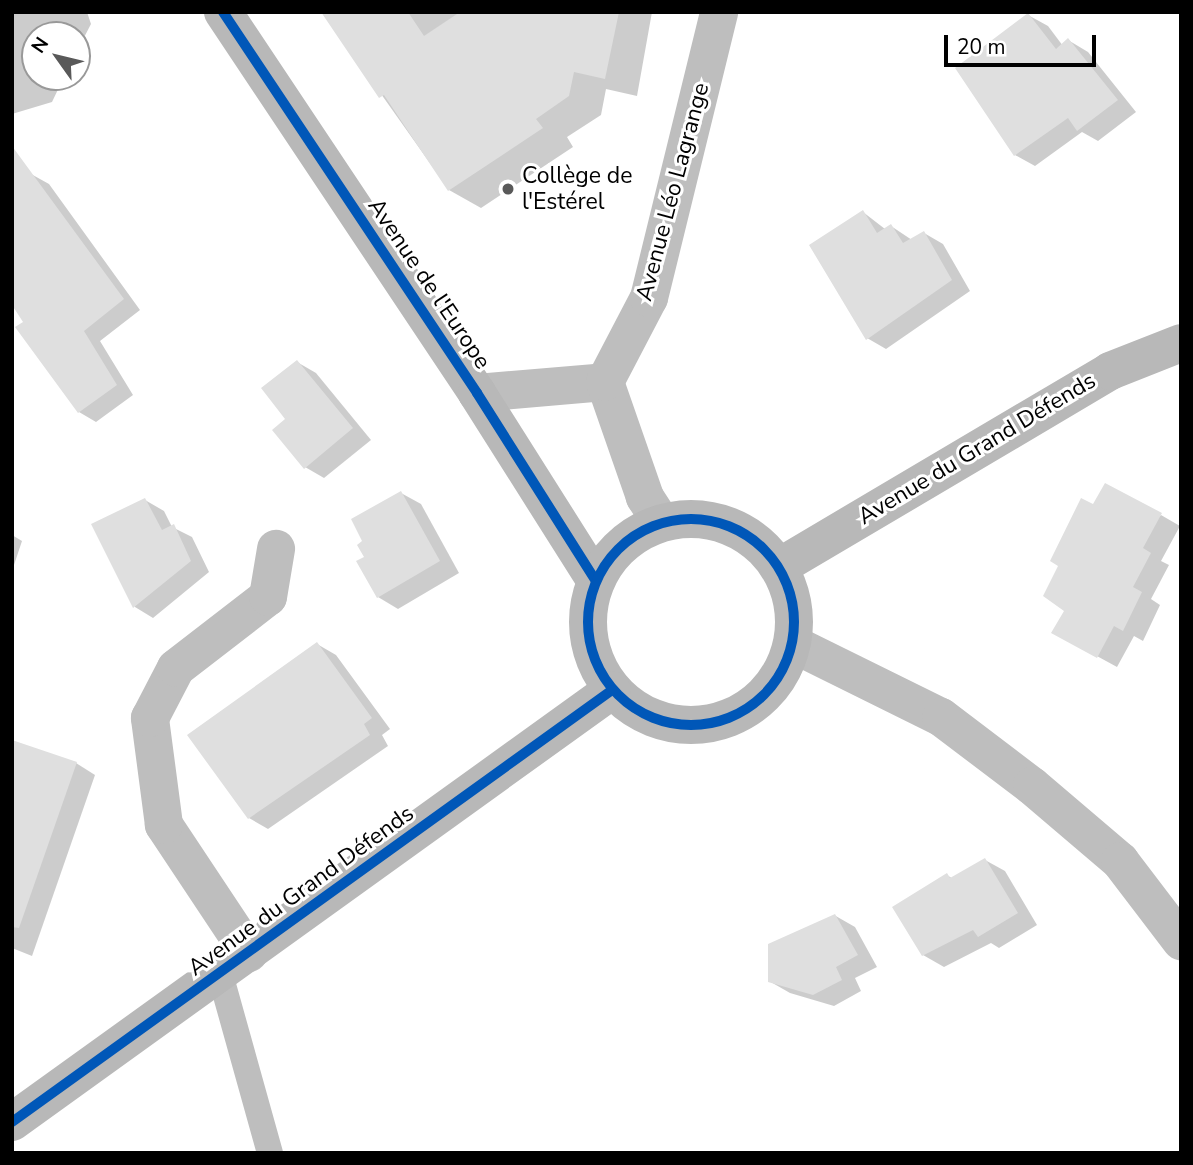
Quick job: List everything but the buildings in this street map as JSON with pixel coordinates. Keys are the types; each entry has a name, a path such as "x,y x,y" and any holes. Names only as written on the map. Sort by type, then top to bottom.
{"street":[{"name":"Avenue de l'Europe","path":"223,12 477,393 596,581"},
{"name":"Avenue Léo Lagrange","path":"606,382 649,298 719,12"},
{"name":"Avenue du Grand Défends","path":"779,567 1110,371 1181,343"},
{"path":"477,393 606,382 645,497 661,522"},
{"path":"695,518 728,524 758,541 779,567 795,617 793,644 783,671 766,694 743,712 717,723 688,726 660,721 634,709 612,690 591,649 589,603 596,581 611,555 634,535 661,522 695,518"},
{"path":"235,964 164,825 150,718 176,668 268,597 276,550"},
{"path":"793,644 941,717 1032,786 1120,861 1181,941"},
{"name":"Avenue du Grand Défends","path":"12,1122 612,690"}],"lane":[{"path":"235,964 270,1153"}],"cycle path":[{"path":"223,12 477,393 596,581"},
{"path":"691,519 731,527 764,549 786,582 794,622 786,662 764,695 731,717 691,725 651,717 618,695 596,662 588,622 596,582 618,549 651,527 691,519"},
{"path":"12,1122 612,690"}],"place":[{"name":"Collège de l'Estérel","path":"508,189"}]}
